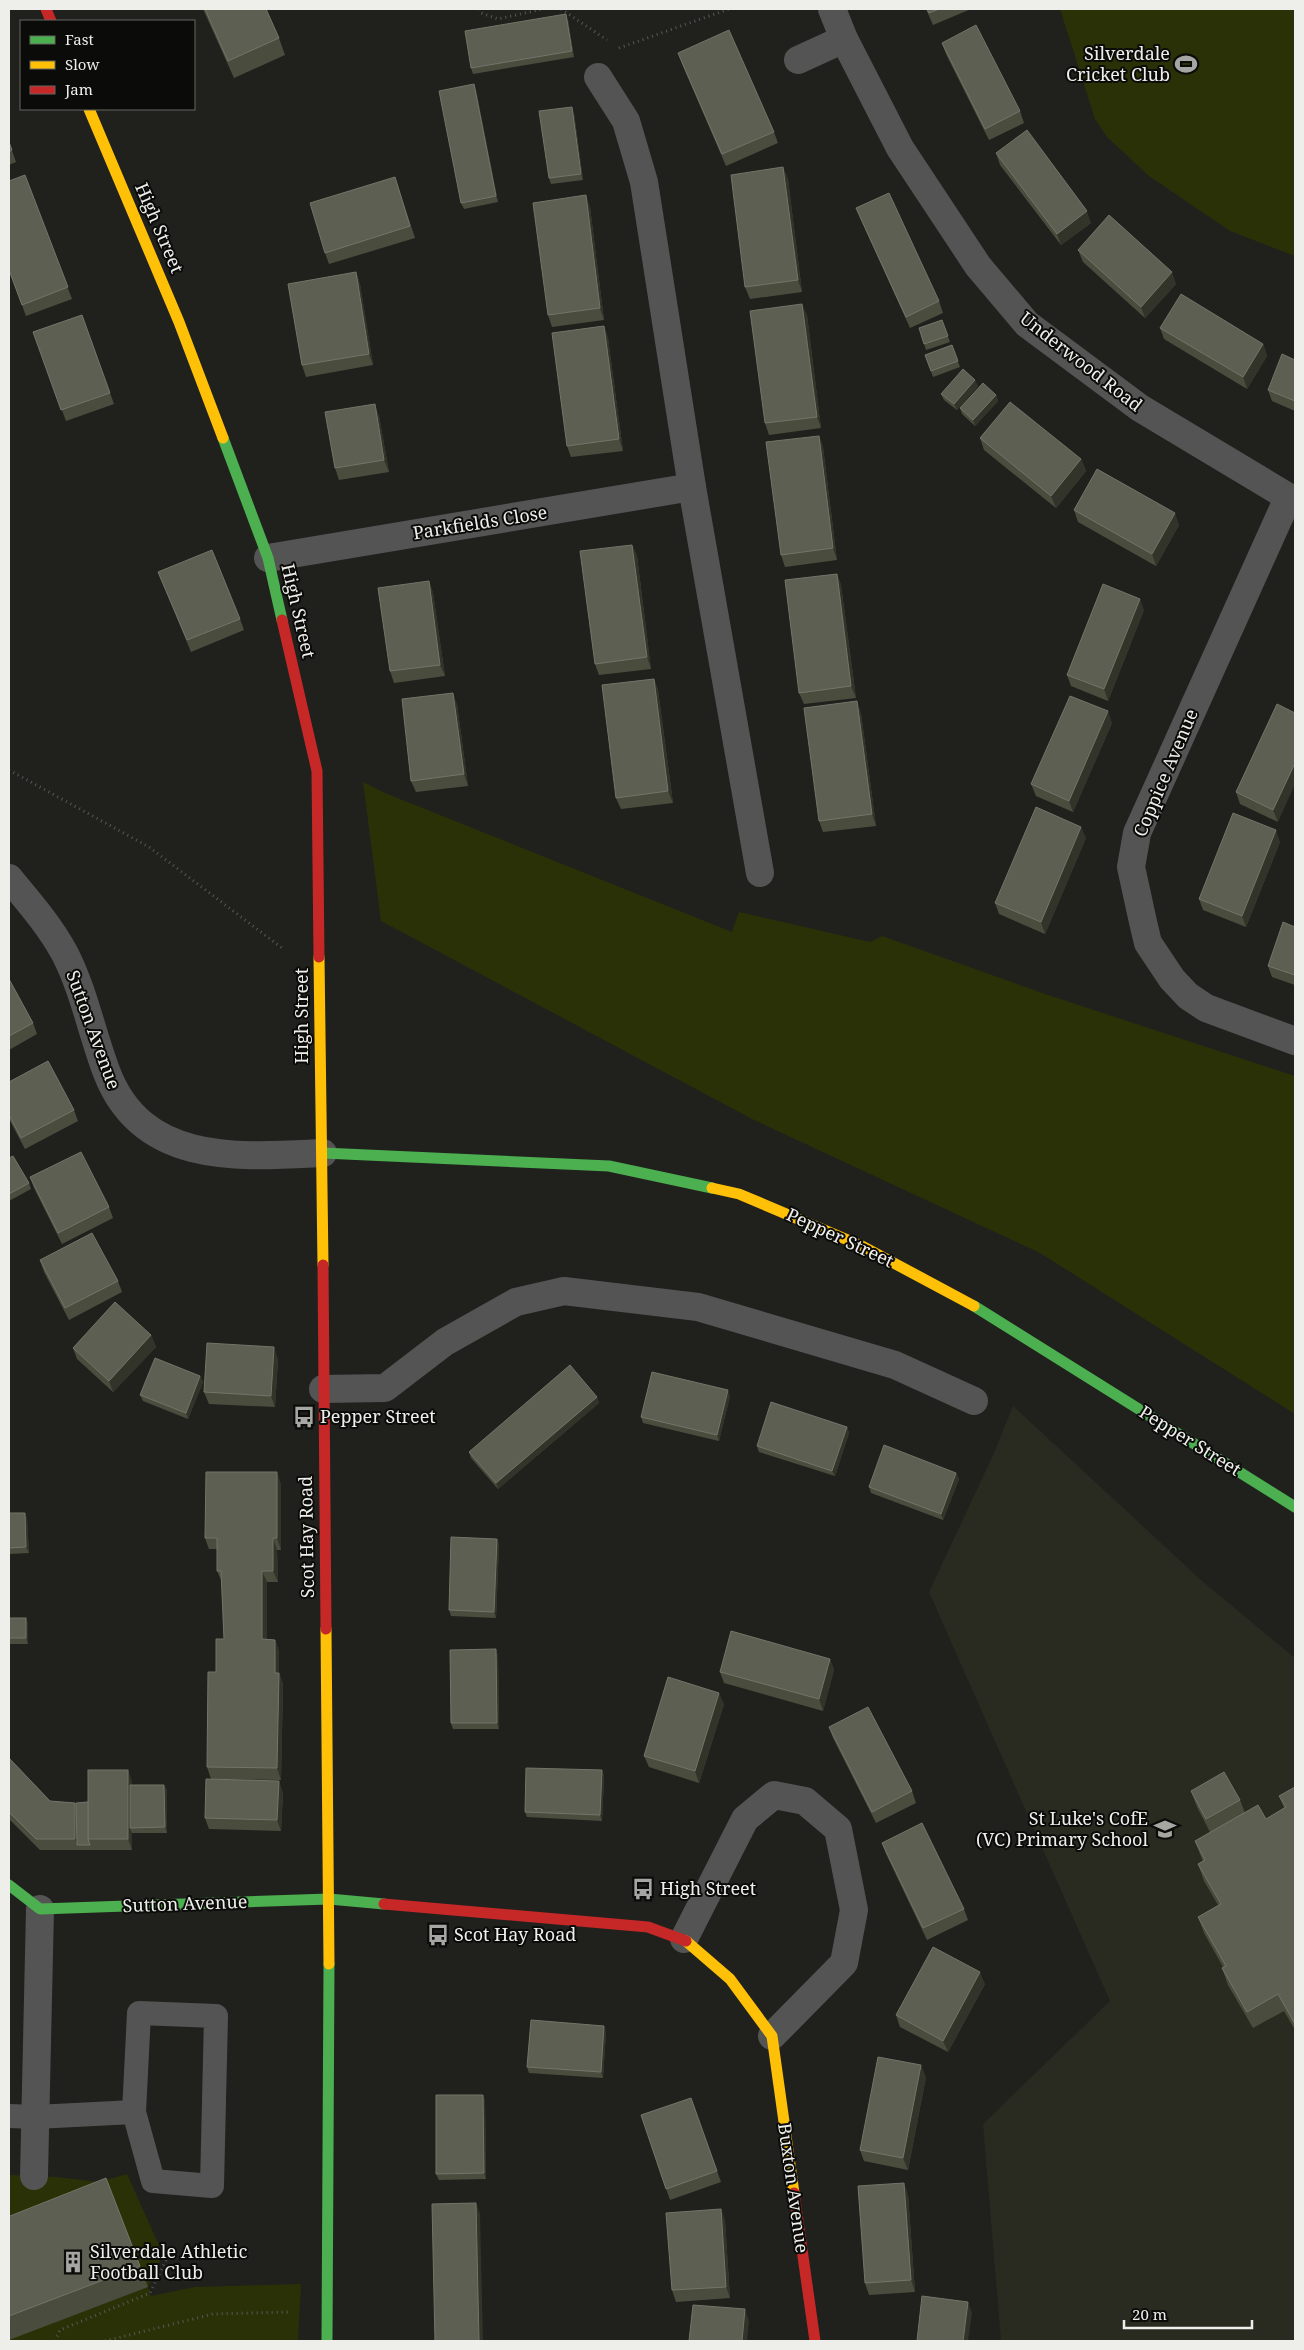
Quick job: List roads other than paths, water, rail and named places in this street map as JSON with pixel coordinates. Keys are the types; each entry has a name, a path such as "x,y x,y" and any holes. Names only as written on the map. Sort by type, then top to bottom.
{"street":[{"name":"Underwood Road","path":"832,9 844,39 900,148 978,266 1027,324 1140,408 1291,499"},
{"path":"798,60 844,39"},
{"path":"598,77 626,121 644,182 692,488 760,874"},
{"name":"High Street","path":"89,110 178,322 268,558 317,771 320,1096 323,1153"},
{"name":"Parkfields Close","path":"268,558 692,488"},
{"name":"Coppice Avenue","path":"1291,499 1137,833 1131,867 1148,943 1172,979 1188,996 1206,1008 1295,1041"},
{"name":"Sutton Avenue","path":"9,878 44,921 65,954 116,1095 142,1124 155,1134 176,1144 207,1153 264,1156 323,1153"},
{"name":"Scot Hay Road","path":"323,1153 323,1389 330,1898 329,2312 327,2341"},
{"name":"Pepper Street","path":"323,1153 609,1166 739,1194 862,1246 972,1305 1295,1507"},
{"path":"323,1389 385,1388 445,1342 516,1302 564,1292 698,1307 896,1365 974,1401"},
{"path":"684,1939 745,1819 774,1796 805,1801 838,1828 854,1910 844,1963 772,2036"},
{"path":"9,1885 40,1909 22,2116 34,2176"},
{"name":"Sutton Avenue","path":"40,1909 330,1898"},
{"name":"Buxton Avenue","path":"330,1898 648,1927 684,1939 730,1979 772,2036 814,2341"}],"lane":[{"path":"140,2013 216,2016 212,2186 153,2181 134,2112 140,2013"},
{"path":"22,2116 134,2112"}],"place":[{"name":"Silverdale Cricket Club","path":"1186,64"},
{"name":"Pepper Street","path":"304,1417"},
{"name":"St Luke's CofE (VC) Primary School","path":"1165,1829"},
{"name":"High Street","path":"643,1889"},
{"name":"Scot Hay Road","path":"438,1935"},
{"name":"Silverdale Athletic Football Club","path":"73,2262"}]}
